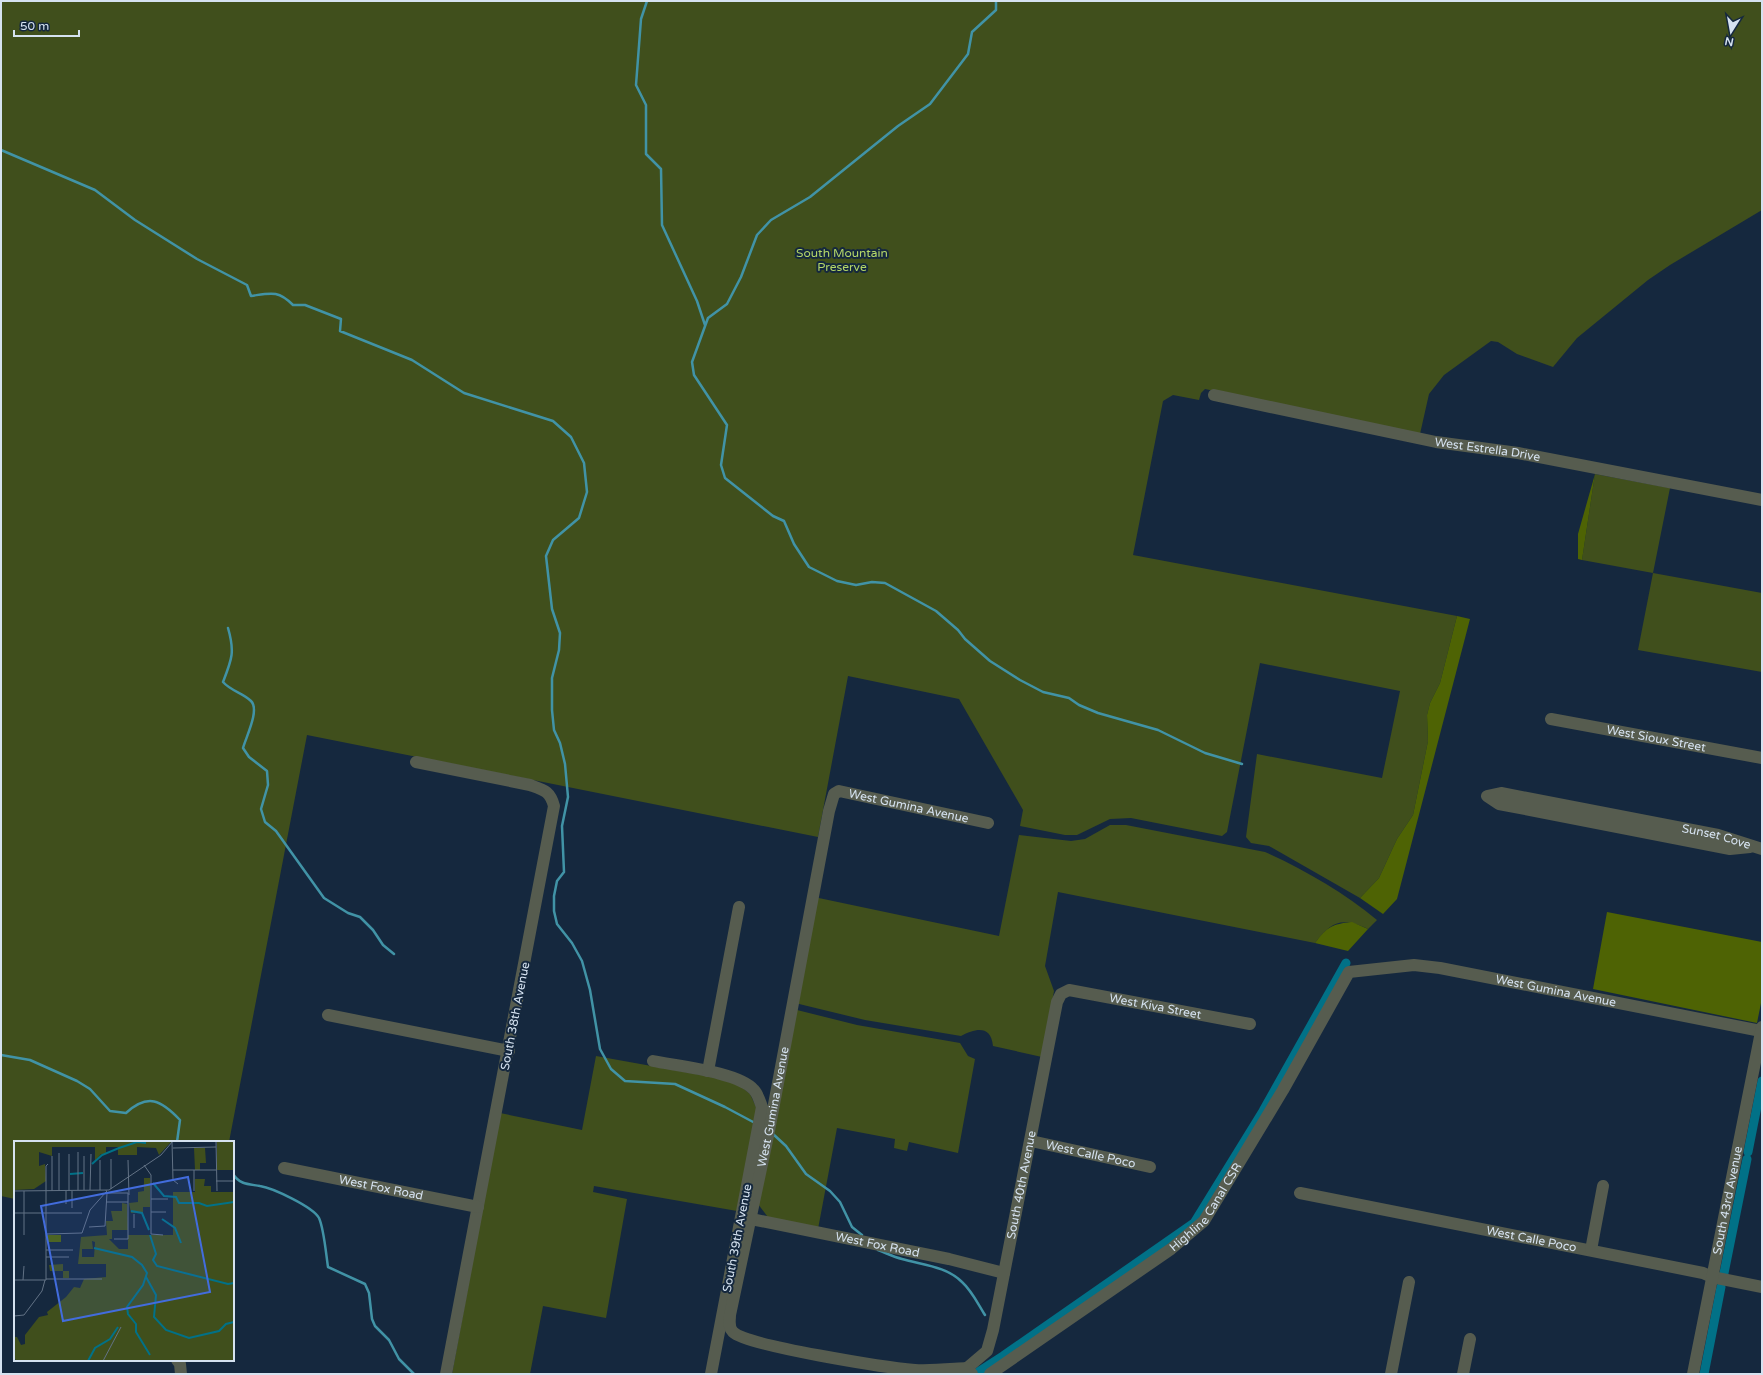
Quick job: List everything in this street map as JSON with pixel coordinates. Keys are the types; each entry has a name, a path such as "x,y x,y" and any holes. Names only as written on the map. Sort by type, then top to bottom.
{"street":[{"name":"West Estrella Drive","path":"1214,395 1436,442 1518,453 1762,500"},
{"name":"West Sioux Street","path":"1550,719 1762,758"},
{"name":"South 38th Avenue","path":"416,762 530,785 544,790 551,796 554,806 509,1051 446,1374"},
{"name":"West Gumina Avenue","path":"970,1372 942,1368 927,1370 900,1369 790,1350 741,1338 729,1327 769,1131 829,811 834,794 839,791 988,823"},
{"name":"Sunset Cove","path":"1501,793 1718,835 1756,848 1730,849 1499,804 1487,796 1501,793"},
{"path":"708,1071 739,907"},
{"name":"West Gumina Avenue","path":"1349,972 1414,965 1440,968 1762,1029"},
{"name":"Highline Canal CSR","path":"990,1374 1172,1250 1204,1221 1283,1090 1349,972"},
{"name":"West Kiva Street","path":"1061,994 1069,990 1250,1024"},
{"name":"South 40th Avenue","path":"970,1372 987,1351 1031,1141 1057,1002 1061,994"},
{"path":"328,1015 509,1051"},
{"name":"South 43rd Avenue","path":"1693,1374 1762,1029"},
{"name":"South 39th Avenue","path":"653,1061 708,1071 742,1081 754,1090 762,1107 711,1374"},
{"name":"West Calle Poco","path":"1031,1141 1150,1167"},
{"name":"West Fox Road","path":"284,1168 478,1207"},
{"path":"1591,1250 1603,1186"},
{"name":"West Calle Poco","path":"1300,1193 1591,1250 1702,1273 1712,1277 1762,1286"},
{"name":"West Fox Road","path":"751,1219 949,1259 1004,1273"},
{"path":"1391,1374 1409,1282"},
{"path":"1463,1374 1470,1339"},
{"path":"177,1361 180,1364 182,1374"}],"green space":[{"name":"South Mountain Preserve","path":"1,1 1762,1 1762,210 1670,265 1648,280 1577,338 1553,367 1517,354 1498,342 1491,341 1444,375 1429,394 1420,434 1205,389 1201,393 1199,400 1173,395 1163,401 1133,555 1457,616 1440,683 1430,703 1427,715 1428,741 1413,815 1397,839 1379,878 1360,898 1269,846 1251,843 1246,837 1257,754 1382,778 1400,691 1260,663 1227,832 1222,836 1131,818 1110,819 1077,835 1065,835 1020,826 1023,810 959,699 848,676 818,837 307,735 229,1141 14,1141 14,1199 1,1196"},
{"path":"1595,474 1670,488 1653,573 1582,560"},
{"path":"1595,474 1582,560 1578,559 1578,534"},
{"path":"1653,573 1762,593 1762,672 1638,650"},
{"path":"1457,616 1470,619 1397,899 1383,914 1360,898 1379,878 1397,839 1413,815 1428,741 1427,715 1430,703 1440,683"},
{"path":"1110,825 1126,825 1265,852 1323,882 1351,900 1377,920 1368,929 1351,923 1338,923 1327,930 1315,943 1058,892 1045,966 1054,991 1042,1057 993,1046 992,1039 989,1034 982,1030 972,1031 961,1036 865,1020 795,1003 814,897 999,936 1019,835 1071,841 1085,839"},
{"path":"1607,912 1762,942 1762,998 1757,1023 1593,989"},
{"path":"1352,922 1368,929 1348,951 1315,943 1330,927"},
{"path":"793,1009 857,1025 960,1043 968,1056 975,1059 958,1153 909,1142 907,1151 894,1148 895,1139 837,1128 818,1229 770,1220 758,1204"},
{"path":"596,1056 707,1076 738,1084 750,1094 757,1109 737,1211 594,1186 593,1192 627,1199 606,1318 543,1306 530,1374 452,1374 500,1113 582,1130"}],"waterway":[{"path":"647,1 641,19 636,85 646,105 646,154 661,169 662,225 697,301 705,325"},
{"path":"996,1 996,10 972,32 968,54 930,104 898,126 810,197 771,220 757,235 741,277 727,304 708,318 692,362 694,375 727,425 721,465 725,478 773,516 784,521 794,544 809,567 837,581 856,585 872,582 885,583 936,611 990,661 1020,680 1043,692 1069,698 1079,705 1098,713 1158,730 1205,753 1242,764"},
{"path":"1,150 95,190 135,220 197,259 247,285 251,296 269,294 278,295 288,300 293,305 305,305 341,319 340,331 412,360 464,393 553,421 571,437 584,463 587,492 579,518 553,540 546,556 552,609 560,633 559,650 552,678 552,710 554,730 560,743 565,764 568,797 562,826 564,872 557,881 554,896 554,911 557,924 572,943 582,961 590,990 600,1049 611,1069 625,1081 675,1084 725,1107 755,1123"},
{"path":"228,628 232,655 223,682 230,688 248,698 253,705 254,711 252,724 243,748 249,757 267,771 268,785 261,809 265,822 276,831 324,898 348,913 360,917 373,930 383,945 394,954"},
{"path":"975,1374 1194,1223 1263,1111 1346,963"},
{"path":"1,1055 30,1060 77,1081 90,1089 110,1111 126,1113 141,1103 148,1101 160,1104 167,1108 180,1120 177,1141"},
{"path":"1748,1152 1762,1081"},
{"path":"773,1134 786,1146 806,1174 830,1191 840,1202 852,1227 862,1235"},
{"path":"1724,1273 1747,1159"},
{"path":"234,1175 242,1182 266,1187 283,1194 309,1209 319,1218 325,1242 328,1267 365,1284 369,1293 372,1319 375,1326 389,1340 399,1359 414,1374"},
{"path":"878,1250 899,1258 949,1272 969,1289 985,1315"},
{"path":"1704,1374 1721,1287"}]}
